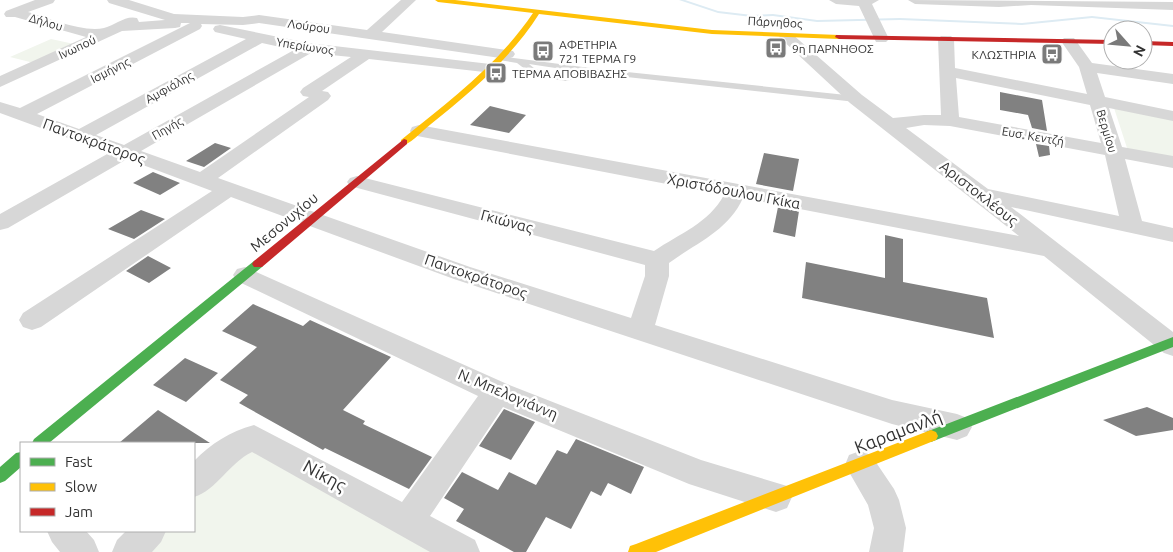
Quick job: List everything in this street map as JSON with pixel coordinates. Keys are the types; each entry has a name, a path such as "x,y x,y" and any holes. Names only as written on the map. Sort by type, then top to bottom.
{"main road":[{"name":"Πάρνηθος","path":"438,0 712,32 787,36 879,35 946,39 1103,42"},
{"name":"Μεσονυχίου","path":"40,442 246,275 311,218 505,61 537,12"},
{"path":"1153,43 1173,44"},
{"name":"Καραμανλή","path":"636,552 1172,344"},
{"path":"0,476 20,459"}],"street":[{"path":"0,18 48,0"},
{"name":"Λούρου","path":"114,0 173,18 243,21 259,19 371,34 505,61"},
{"path":"371,34 408,0"},
{"path":"836,0 869,5 879,35"},
{"path":"915,0 999,3 1031,1 1173,6"},
{"name":"Ινωπού","path":"0,82 154,11"},
{"name":"Δήλου","path":"16,13 82,32 113,30"},
{"name":"Υπερίωνος","path":"113,30 157,24 196,25 308,48 366,54 505,61"},
{"name":"Ισμήνης","path":"23,114 196,25"},
{"name":"Αριστοκλέους","path":"787,36 856,99 892,124 1172,344"},
{"name":"Αμφιάλης","path":"80,136 260,38"},
{"path":"946,39 950,121"},
{"name":"Βερμίου","path":"1070,41 1087,66 1113,150 1132,226"},
{"name":"Πηγής","path":"0,223 308,48"},
{"path":"203,179 322,96 309,92 366,54"},
{"path":"1087,66 1173,79"},
{"path":"948,71 1173,116"},
{"name":"Παντοκράτορος","path":"0,107 462,273 892,412 957,426"},
{"name":"Ευσ. Κεντζή","path":"892,124 924,120 950,121 1173,162"},
{"name":"Χριστόδουλου Γκίκα","path":"419,131 1050,249"},
{"name":"Γκιώνας","path":"357,182 657,260"},
{"path":"32,320 229,189"},
{"path":"640,331 657,276 657,260 719,221 731,204 736,191"},
{"path":"980,194 1173,235"},
{"name":"Ν. Μπελογιάννη","path":"246,275 498,392 700,474 776,497"},
{"path":"408,521 498,392"},
{"name":"Νίκης","path":"195,482 229,448 243,440 254,438 463,552"},
{"path":"860,465 883,500 890,528 886,552"},
{"path":"65,532 82,552"},
{"path":"129,552 148,532"}],"lane":[{"path":"505,61 528,68 534,74 565,78 598,72"},
{"path":"505,61 856,99"}],"shaded area":[{"path":"51,39 74,44 34,63 10,57"},
{"path":"1114,108 1173,119 1173,160 1128,151"},
{"path":"258,446 432,552 143,552 144,543 155,532 195,532 195,491 234,452"}],"building":[{"path":"1000,92 1042,100 1047,131 1032,128 1028,115 1000,110"},
{"path":"490,106 526,115 509,133 470,125"},
{"path":"215,143 231,148 204,167 186,161"},
{"path":"1036,144 1049,146 1050,155 1039,157"},
{"path":"764,153 799,159 793,191 756,184"},
{"path":"153,172 180,183 160,195 133,183"},
{"path":"778,207 799,211 795,237 773,232"},
{"path":"141,210 165,219 134,239 108,229"},
{"path":"885,235 903,239 903,282 987,298 994,338 802,298 806,262 885,278"},
{"path":"148,256 171,268 149,283 126,271"},
{"path":"253,304 303,326 310,320 391,357 343,410 365,421 363,424 432,457 409,489 325,448 323,450 239,403 248,395 220,380 257,347 222,331"},
{"path":"185,358 218,373 186,402 153,385"},
{"path":"1147,407 1173,418 1173,430 1136,436 1103,420"},
{"path":"504,409 535,422 511,460 479,446"},
{"path":"158,410 210,443 195,442 120,442"},
{"path":"576,439 644,467 631,494 608,483 601,496 591,491 571,529 546,517 526,552 514,552 456,521 464,509 444,498 462,472 498,490 509,472 536,485 557,450 567,454"}],"waterway":[{"path":"681,0 718,12 752,16 773,15 817,21 900,19 1022,24 1092,17 1173,26"}],"traffic: fast":[{"path":"40,442 258,264"},
{"path":"931,436 1173,342"},
{"path":"0,476 20,459"}],"traffic: slow":[{"path":"438,0 712,32 839,37"},
{"path":"404,142 459,98 494,66 510,49 537,12"},
{"path":"636,552 931,436"}],"traffic: jam":[{"path":"839,37 1103,42"},
{"path":"1153,43 1173,44"},
{"path":"258,264 404,142"}],"place":[{"name":"9η ΠΑΡΝΗΘΟΣ","path":"776,48"},
{"name":"ΑΦΕΤΗΡΙΑ 721 ΤΕΡΜΑ Γ9","path":"543,51"},
{"name":"ΚΛΩΣΤΗΡΙΑ","path":"1052,54"},
{"name":"ΤΕΡΜΑ ΑΠΟΒΙΒΑΣΗΣ","path":"496,73"}]}
